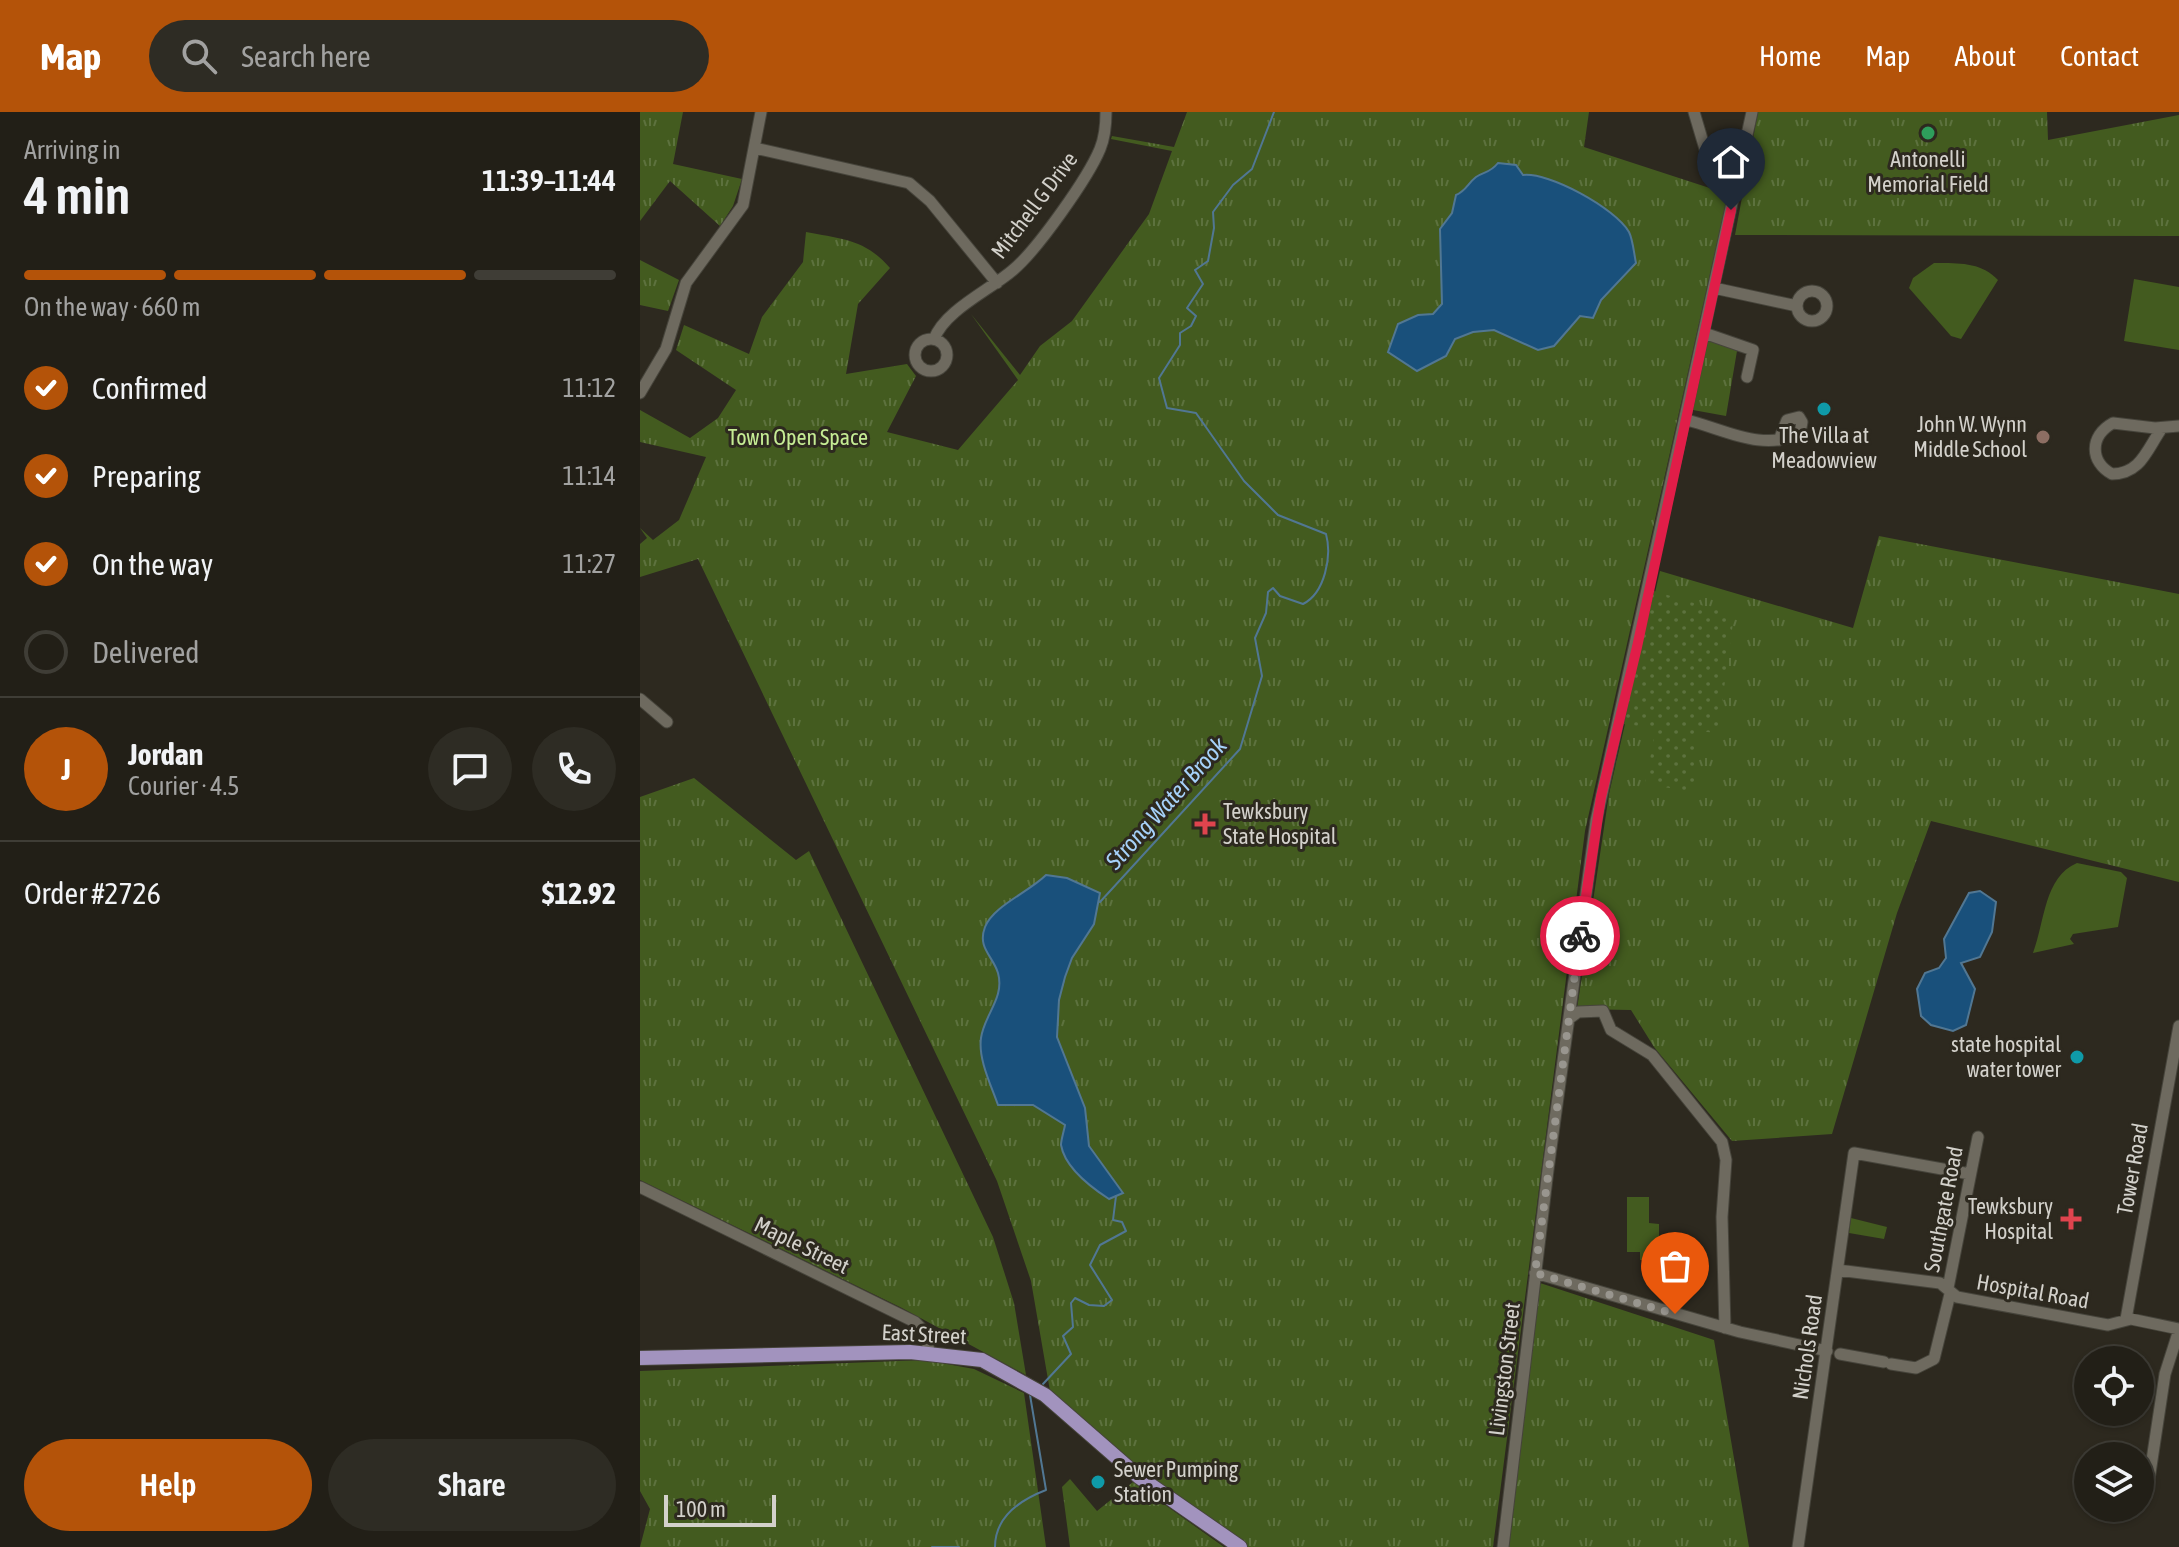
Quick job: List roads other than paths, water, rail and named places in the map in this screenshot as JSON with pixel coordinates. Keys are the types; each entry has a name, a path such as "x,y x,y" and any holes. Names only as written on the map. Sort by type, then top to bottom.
{"main road":[{"name":"East Street","path":"640,1358 929,1352 982,1360 1032,1386 1081,1423 1139,1477 1240,1547"}],"street":[{"path":"640,393 666,349 686,283 743,205 761,112"},
{"name":"Mitchell G Drive","path":"934,339 943,324 997,283 1034,247 1094,161 1105,133 1106,112"},
{"path":"1694,112 1705,149 1739,172"},
{"name":"Livingston Street","path":"1503,1547 1535,1273 1599,807 1752,112"},
{"path":"755,148 909,183 930,201 997,283"},
{"path":"1714,288 1797,306"},
{"path":"1704,333 1753,350 1747,377"},
{"path":"1686,420 1753,440 1779,440"},
{"path":"2162,428 2145,458 2124,474 2112,474 2096,460 2094,450 2100,433 2113,423 2162,428 2179,426"},
{"path":"640,699 667,722"},
{"path":"1570,1018 1578,1012 1603,1011 1611,1030 1652,1055 1722,1142 1726,1160 1722,1217 1725,1328"},
{"name":"Tower Road","path":"2126,1319 2179,1026"},
{"name":"Southgate Road","path":"1840,1354 1916,1368 1934,1359 1978,1137"},
{"name":"Nichols Road","path":"1798,1547 1854,1153 1970,1174"},
{"name":"Maple Street","path":"640,1187 915,1322 924,1329 929,1352"},
{"name":"Hospital Road","path":"1838,1270 1913,1278 1949,1291 2108,1325 2126,1319 2179,1329"},
{"path":"1535,1273 1725,1328 1827,1351"},
{"path":"2154,1447 2165,1374 2179,1329"}],"water":[{"path":"1498,163 1516,165 1523,175 1564,185 1610,213 1629,232 1636,263 1601,300 1593,318 1580,316 1554,346 1538,350 1494,330 1473,332 1455,339 1446,356 1417,371 1388,352 1398,324 1418,315 1433,314 1442,304 1440,229 1452,213 1456,195"},
{"path":"1046,875 1067,878 1100,893 1094,924 1072,958 1065,977 1059,1000 1057,1037 1085,1108 1089,1146 1123,1193 1109,1199 1087,1183 1068,1162 1061,1145 1065,1125 1033,1105 998,1105 981,1055 983,1030 999,990 996,967 984,946 985,927 1003,906"},
{"path":"1980,891 1996,902 1992,932 1980,957 1961,963 1975,989 1966,1025 1953,1031 1931,1025 1921,1016 1917,989 1925,973 1939,968 1946,958 1944,939 1969,893"}],"waterway":[{"name":"Strong Water Brook","path":"1100,902 1240,749 1262,676 1255,638 1266,613 1268,592 1273,588 1280,596 1303,604 1317,592 1325,573 1328,553 1326,534 1278,515 1244,481 1196,413 1167,408 1159,378 1180,345 1180,333 1191,326 1196,316 1187,308 1203,284 1195,270 1208,261 1214,228 1213,212 1233,185 1252,169 1274,112"},
{"name":"Strong Water Brook","path":"1043,1384 1071,1354 1063,1336 1073,1327 1071,1303 1075,1298 1089,1305 1104,1306 1112,1300 1090,1265 1100,1245 1126,1231 1122,1222 1113,1220 1116,1196"},
{"name":"Strong Water Brook","path":"995,1547 1004,1518 1018,1505 1046,1490 1030,1395"},
{"path":"932,1547 959,1547"}],"place":[{"name":"Antonelli Memorial Field","path":"1928,133"},
{"name":"The Villa at Meadowview","path":"1824,409"},
{"name":"John W. Wynn Middle School","path":"2043,437"},
{"name":"Tewksbury State Hospital","path":"1205,824"},
{"name":"state hospital water tower","path":"2077,1057"},
{"name":"Tewksbury Hospital","path":"2071,1219"},
{"name":"Sewer Pumping Station","path":"1098,1482"}],"park label":[{"name":"Town Open Space","path":"798,437"}]}
